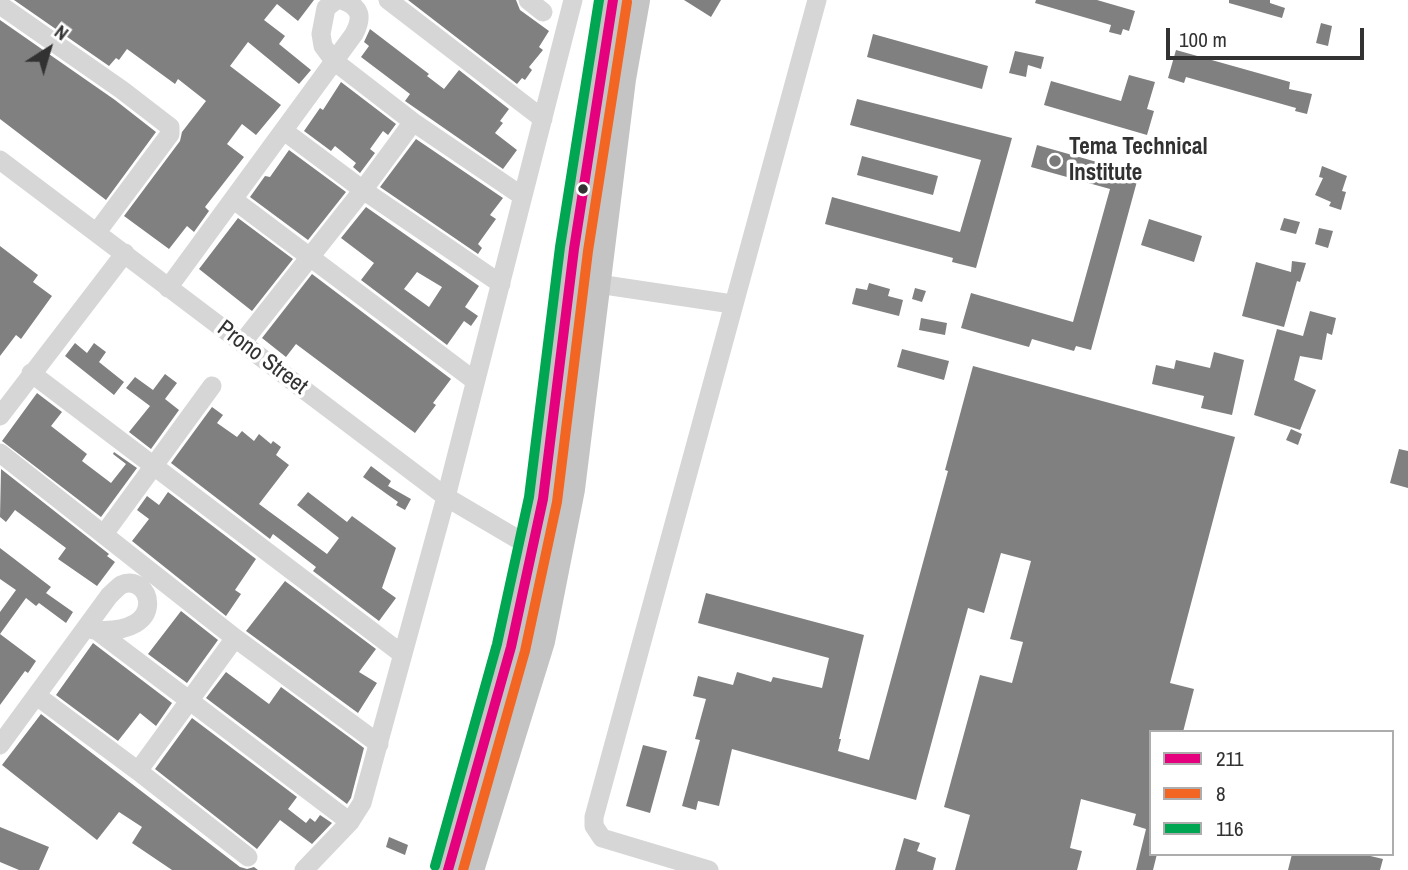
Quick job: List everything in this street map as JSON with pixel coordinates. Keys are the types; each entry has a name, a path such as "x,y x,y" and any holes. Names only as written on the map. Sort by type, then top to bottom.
{"highway":[{"path":"448,870 511,647 543,499 575,249 613,0"},
{"path":"470,870 540,640 570,489 621,79 635,0"}],"street":[{"path":"336,0 326,8 321,34 323,46 334,61 413,121 522,196"},
{"path":"169,288 354,34 361,18 356,6 342,0"},
{"path":"388,0 543,119"},
{"path":"304,870 350,822 362,803 446,497 573,0"},
{"path":"709,870 602,838 594,826 594,817 817,0"},
{"path":"0,5 170,127 170,134 97,232"},
{"path":"242,343 363,190 413,121"},
{"path":"284,131 363,190 501,284"},
{"name":"Prono Street","path":"0,160 446,497 531,547"},
{"path":"234,200 475,381"},
{"path":"0,416 125,253"},
{"path":"597,284 732,304"},
{"path":"31,373 402,654"},
{"path":"104,534 212,386"},
{"path":"0,453 236,638 379,744"},
{"path":"0,745 91,630 350,822"},
{"path":"138,771 236,638"},
{"path":"37,696 248,857"}],"building":[{"path":"14,0 314,0 298,21 277,4 264,20 285,36 279,44 311,70 299,84 248,42 230,66 281,105 256,135 242,124 227,144 244,157 205,207 209,211 194,232 187,226 169,249 124,216 206,101 178,79 175,84 127,49 119,60 116,58 109,66"},
{"path":"408,0 516,0 520,10 549,31 539,47 543,50 529,67 532,70 525,80 522,78 517,84"},
{"path":"684,0 721,0 711,17"},
{"path":"1036,0 1097,0 1135,11 1129,31 1123,29 1121,35 1109,32 1111,25 1035,3"},
{"path":"1229,0 1270,0 1270,3 1285,8 1282,18 1229,3"},
{"path":"0,20 156,132 106,200 0,119"},
{"path":"1321,23 1332,26 1328,46 1316,43"},
{"path":"370,29 429,74 427,76 444,89 459,70 509,109 495,133 517,150 503,169 405,101 410,94 361,57 369,46 364,42"},
{"path":"873,34 988,66 982,89 867,57"},
{"path":"1176,50 1290,82 1289,89 1312,94 1307,114 1295,111 1296,108 1186,77 1184,83 1168,78"},
{"path":"1015,51 1044,57 1041,69 1028,65 1026,77 1009,73"},
{"path":"1129,75 1155,82 1147,109 1154,111 1147,135 1044,105 1051,81 1121,101"},
{"path":"341,82 396,124 388,135 383,131 370,149 375,153 360,173 353,167 356,163 335,146 331,151 304,131 320,108 323,110"},
{"path":"857,99 1012,138 976,268 952,262 953,258 825,224 832,197 960,232 981,160 850,125"},
{"path":"416,139 503,198 490,215 496,219 478,244 482,248 478,254 380,187"},
{"path":"1037,145 1139,174 1091,350 1076,346 1074,351 1032,339 1029,347 961,328 971,293 1073,322 1110,189 1031,167"},
{"path":"289,150 346,192 308,240 250,197 265,176 270,177"},
{"path":"862,156 938,176 933,195 857,175"},
{"path":"1322,166 1347,176 1342,191 1346,192 1341,210 1329,206 1331,202 1315,195 1323,178 1319,177"},
{"path":"366,207 479,286 465,307 478,316 471,326 464,321 447,345 361,280 374,263 341,238","holes":["417,272 442,287 429,307 404,289"]},
{"path":"238,218 293,259 252,311 199,269"},
{"path":"1284,218 1300,222 1296,234 1280,230"},
{"path":"1149,219 1202,236 1194,262 1141,245"},
{"path":"1319,228 1333,231 1328,248 1315,244"},
{"path":"0,246 38,275 33,282 52,296 21,339 16,335 0,356"},
{"path":"1292,261 1306,263 1300,282 1297,281 1284,327 1242,316 1256,262 1291,272"},
{"path":"312,274 451,379 415,433 296,344 286,357 262,338"},
{"path":"869,283 890,289 888,296 903,300 899,316 852,304 856,288 867,290"},
{"path":"915,288 926,291 922,302 912,299"},
{"path":"1310,311 1336,318 1332,335 1327,333 1322,360 1300,356 1294,380 1316,390 1300,430 1254,415 1277,329 1303,336"},
{"path":"921,318 947,323 945,335 919,330"},
{"path":"75,343 87,353 94,343 106,352 99,362 124,382 114,395 65,356"},
{"path":"902,349 949,361 944,380 897,367"},
{"path":"1214,352 1244,360 1232,415 1201,408 1204,396 1152,384 1156,365 1174,369 1176,360 1210,368"},
{"path":"973,366 1235,437 1170,683 1194,689 1184,730 1149,730 1149,856 1156,856 1153,870 1136,870 1146,829 1133,825 1136,814 1081,799 1070,848 1082,851 1077,870 955,870 970,815 944,807 980,675 1012,683 1023,642 1010,639 1031,561 1001,553 984,613 968,608 916,800 732,749 719,806 698,801 696,810 682,806 700,740 695,739 706,699 693,696 698,676 733,685 737,672 771,682 773,677 822,688 829,658 698,623 706,593 864,635 838,751 869,760 948,471 945,470"},
{"path":"165,374 177,383 165,399 179,410 151,449 129,432 150,406 126,388 135,377 153,390"},
{"path":"37,393 62,412 51,426 87,454 82,461 111,483 126,464 113,454 114,452 137,468 101,517 2,441"},
{"path":"212,407 223,415 217,423 237,437 242,431 254,441 259,434 271,444 273,441 281,447 276,455 289,465 259,504 327,554 339,538 297,505 308,492 347,522 352,516 396,548 382,588 396,598 379,621 313,571 316,567 273,534 270,539 171,463"},
{"path":"1291,429 1302,434 1298,445 1286,440"},
{"path":"1399,449 1408,451 1408,488 1390,483"},
{"path":"371,466 391,481 388,486 411,499 405,510 363,477"},
{"path":"1,469 109,554 107,556 115,562 97,586 58,559 66,548 15,510 6,522 0,517"},
{"path":"168,492 256,559 235,590 241,594 226,616 132,541 149,519 137,510 147,496 159,505"},
{"path":"0,548 51,587 46,593 73,612 66,623 39,603 36,606 26,598 0,634 0,612 16,590 0,579"},
{"path":"285,581 376,649 359,672 377,683 358,713 246,631"},
{"path":"181,611 218,640 187,683 148,654"},
{"path":"0,634 36,661 28,673 25,671 0,705"},
{"path":"93,643 172,703 156,726 140,713 118,741 56,695"},
{"path":"226,672 269,704 281,687 364,748 347,804 206,698"},
{"path":"41,714 240,867 254,867 258,870 172,870 132,843 142,827 119,812 97,840 2,765"},
{"path":"192,718 297,797 288,809 306,823 310,818 315,822 320,815 332,823 312,844 280,820 257,849 155,769"},
{"path":"643,745 667,751 650,813 626,806"},
{"path":"0,827 49,847 39,870 19,870 0,862"},
{"path":"389,837 408,845 405,855 386,847"},
{"path":"904,838 920,843 917,851 936,858 933,870 895,870"},
{"path":"1292,856 1370,856 1383,859 1380,870 1288,870"}],"transit line":[{"name":"116","path":"435,866 497,644 529,497 560,247 599,0"},
{"name":"211","path":"448,870 511,647 543,499 574,249 613,0"},
{"name":"8","path":"463,870 525,651 557,502 588,251 627,2"}],"place":[{"name":"Tema Technical Institute","path":"1055,161"}]}
